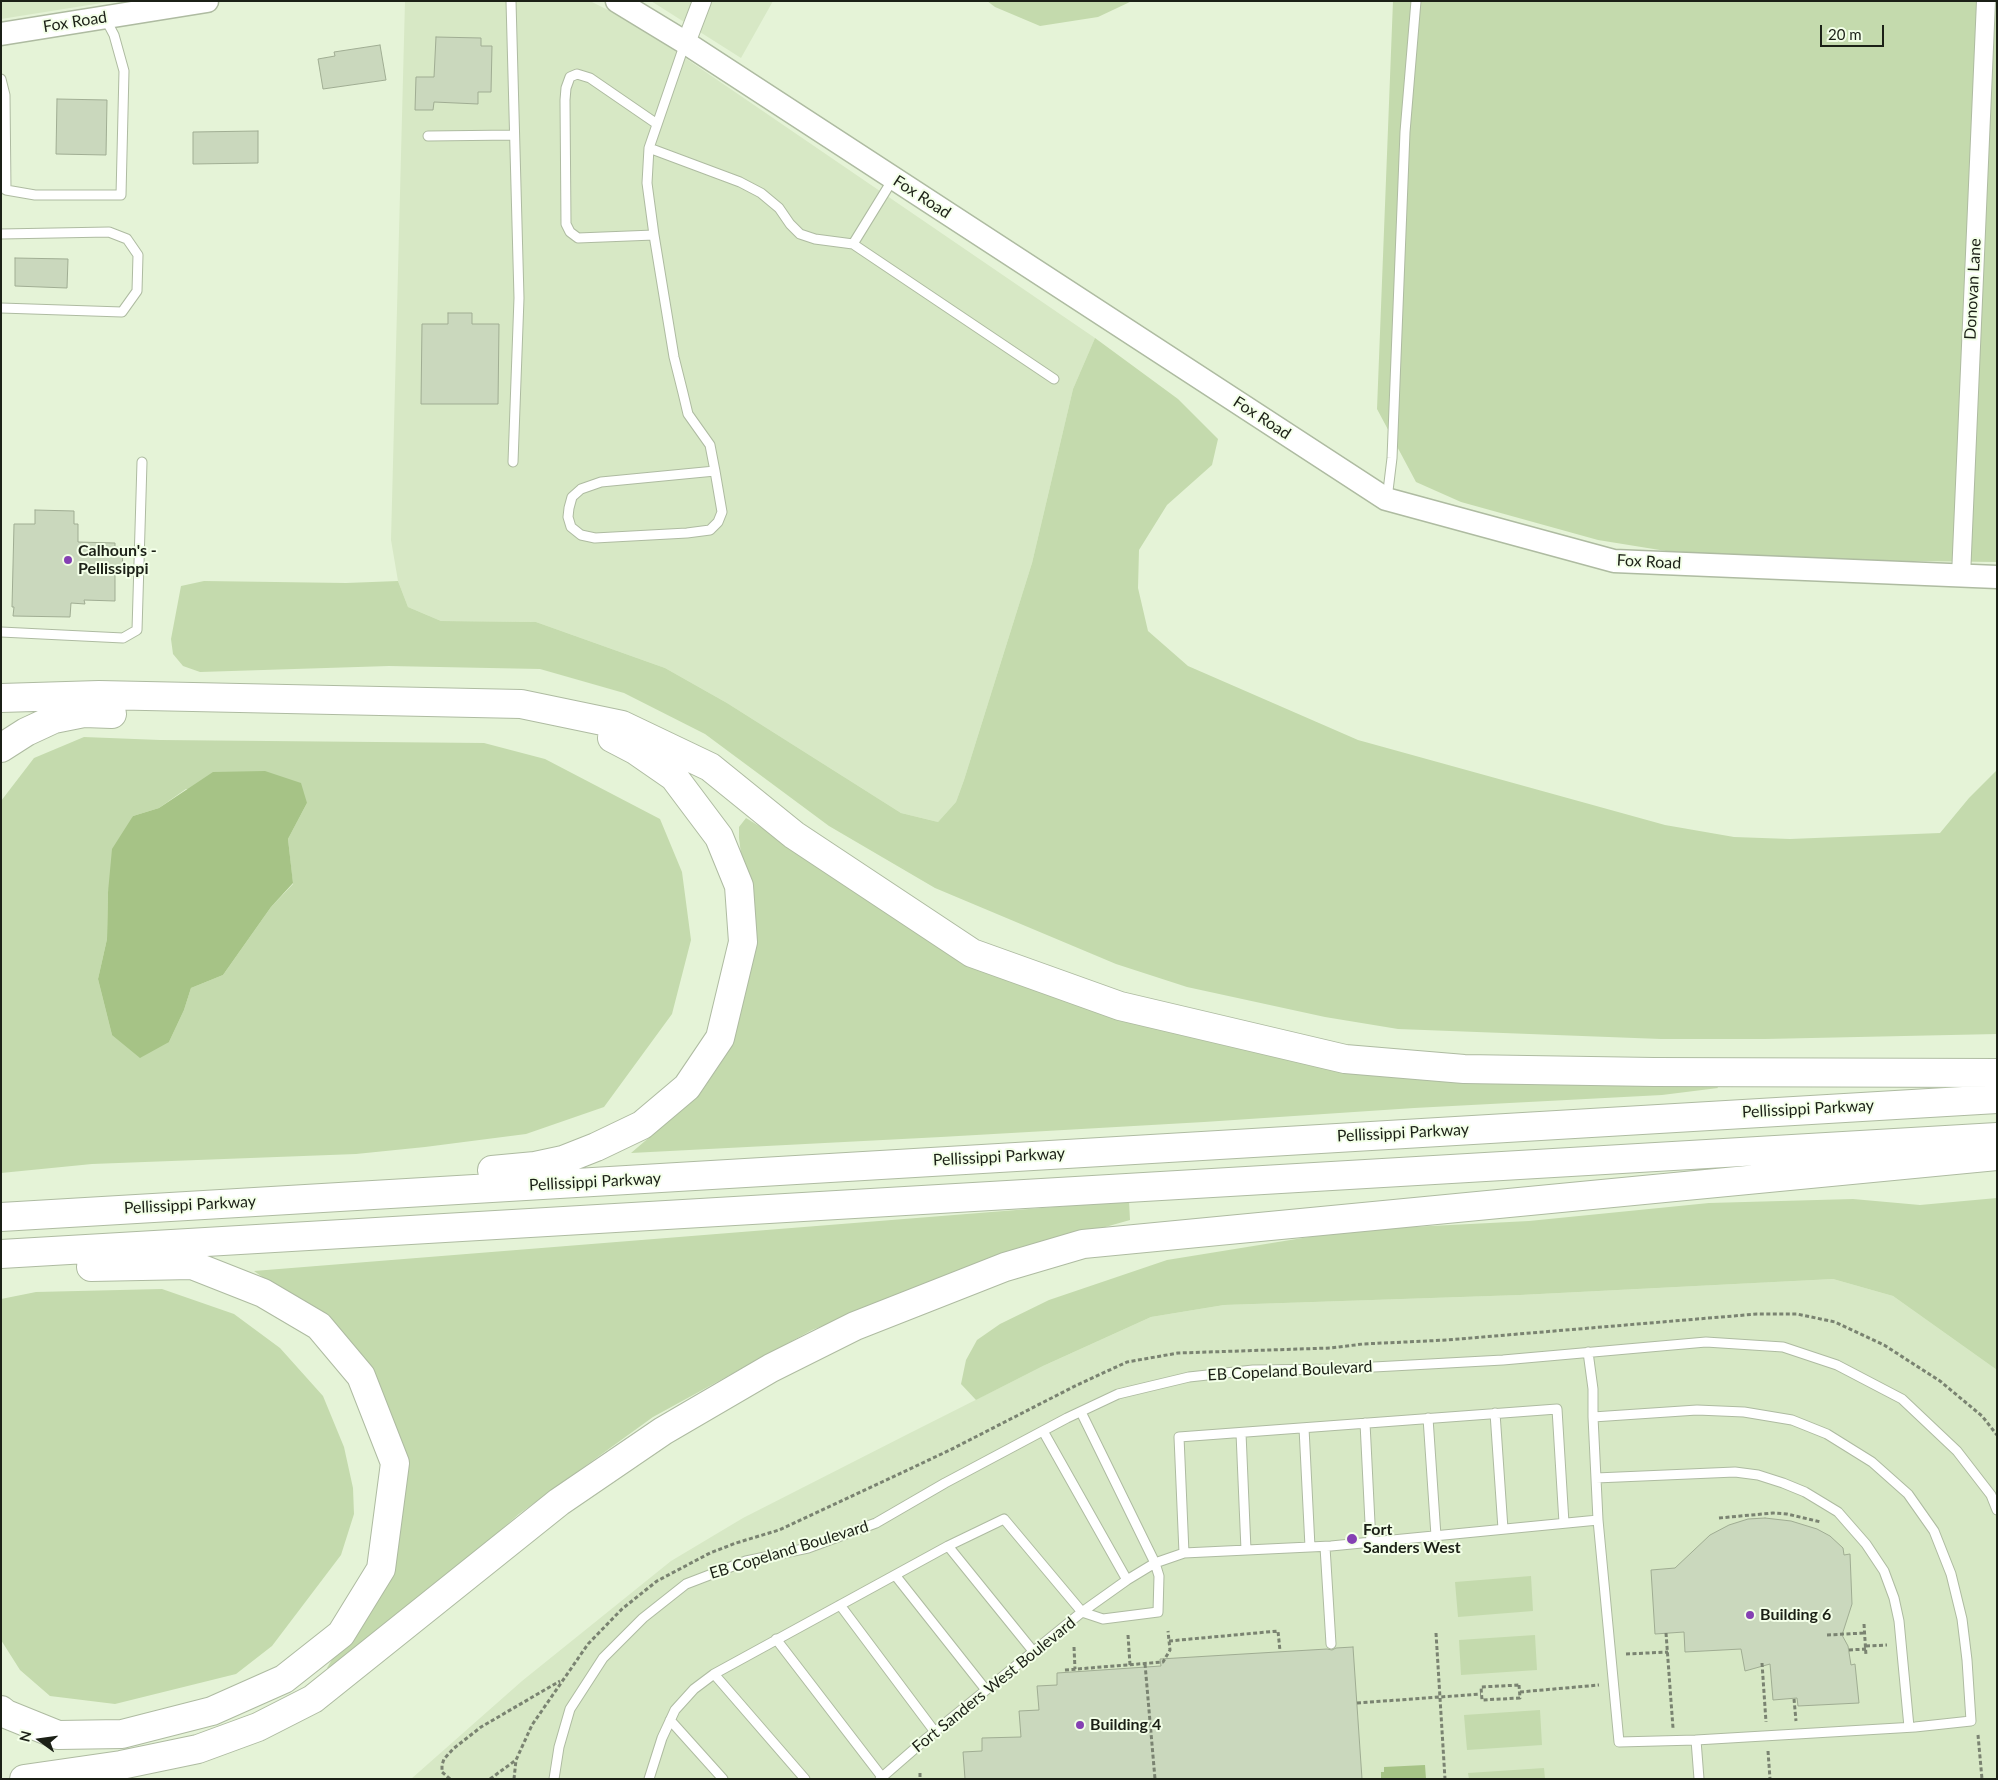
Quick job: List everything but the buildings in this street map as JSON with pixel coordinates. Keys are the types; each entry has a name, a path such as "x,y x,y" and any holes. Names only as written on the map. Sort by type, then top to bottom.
{"highway":[{"path":"1,698 108,696 521,704 622,724 710,768 794,835 972,953 1120,1006 1345,1059 1464,1069 1654,1072 1997,1073"},
{"path":"1,748 26,732 54,720 84,714 497,716 529,717 568,724 609,737 635,750 674,777 719,837 739,886 743,942 720,1038 687,1087 642,1125 596,1148 563,1160 507,1170 8,1211"},
{"name":"Pellissippi Parkway","path":"8,1211 1997,1099"},
{"path":"13,1253 1997,1136"},
{"path":"24,1779 121,1765 198,1749 258,1728 313,1699 559,1502 663,1431 771,1368 855,1326 1005,1268 1083,1244 1997,1156"},
{"path":"1,1710 6,1714 58,1735 122,1734 212,1711 284,1679 341,1634 381,1569 395,1463 361,1376 319,1326 264,1292 192,1264 56,1267 13,1253"}],"street":[{"name":"Fox Road","path":"1,34 207,1"},
{"name":"Fox Road","path":"617,1 686,43 1386,499 1614,561 1997,577"},
{"path":"686,43 702,1"},
{"name":"Donovan Lane","path":"1961,576 1986,1"}],"lane":[{"path":"511,1 519,298 513,462"},
{"path":"1386,499 1392,458 1405,132 1416,1"},
{"path":"1,79 5,95 6,190 35,195 122,194 124,71 114,35 105,17"},
{"path":"686,43 649,148 647,183 654,236 682,393 688,414 710,446 722,512 718,522 710,530 595,538 581,535 571,527 568,517 569,508 572,497 581,489 602,482 714,471"},
{"path":"654,236 578,238 570,232 566,224 565,100 566,88 570,77 577,74 590,78 657,124"},
{"path":"428,136 514,135"},
{"path":"649,148 740,182 761,192 779,208 800,234 852,244 1054,379"},
{"path":"852,244 894,178"},
{"path":"1,234 109,232 127,239 138,255 137,291 122,312 1,308"},
{"path":"1,632 123,638 137,630 142,462"},
{"name":"EB Copeland Boulevard","path":"554,1779 559,1747 570,1709 603,1658 642,1618 686,1584 746,1561 808,1548 876,1523 945,1483 1118,1394 1189,1377 1253,1370 1337,1369 1493,1360 1706,1342 1783,1346 1837,1365 1902,1398 1956,1451 1991,1495 1997,1510"},
{"path":"1588,1352 1593,1389 1593,1417 1598,1520 1619,1742 1797,1734 1971,1721 1962,1619 1951,1574 1934,1531 1908,1494 1872,1462 1827,1434 1792,1420 1744,1412 1697,1410 1593,1417"},
{"path":"1184,1553 1179,1437 1241,1432 1557,1409 1564,1523"},
{"path":"1082,1412 1155,1563"},
{"path":"1495,1413 1503,1529"},
{"path":"1428,1418 1436,1536"},
{"path":"1365,1423 1371,1543"},
{"path":"1304,1428 1310,1548"},
{"path":"1043,1431 1127,1580"},
{"path":"1241,1432 1246,1550"},
{"path":"1596,1478 1735,1472 1758,1475 1783,1482 1805,1492 1838,1512 1866,1544 1884,1571 1894,1598 1899,1621 1909,1727"},
{"path":"649,1779 662,1738 675,1710 694,1689 714,1674 948,1546 1004,1519 1082,1612 1155,1563 1184,1553 1325,1547 1598,1520"},
{"path":"948,1546 1034,1651"},
{"path":"1325,1547 1331,1644"},
{"name":"Fort Sanders West Boulevard","path":"881,1778 1082,1612 1104,1619 1158,1612 1159,1576 1155,1563"},
{"path":"895,1575 986,1690"},
{"path":"840,1605 935,1732"},
{"path":"776,1639 881,1778"},
{"path":"714,1674 805,1779"},
{"path":"670,1720 723,1779"},
{"path":"1696,1740 1699,1779"}],"path":[{"path":"1719,1518 1787,1514 1821,1522"},
{"path":"1864,1624 1866,1656"},
{"path":"1065,1670 1163,1662 1170,1650 1168,1631"},
{"path":"1169,1641 1278,1631 1280,1651"},
{"path":"1436,1633 1445,1779"},
{"path":"1666,1633 1674,1741"},
{"path":"1827,1636 1864,1633"},
{"path":"1128,1635 1130,1665"},
{"path":"1849,1650 1886,1645"},
{"path":"1074,1647 1075,1669"},
{"path":"1624,1654 1668,1652"},
{"path":"1145,1664 1155,1779"},
{"path":"450,1779 442,1772 442,1765 444,1759 453,1749 481,1727 563,1679"},
{"path":"1520,1692 1613,1684"},
{"path":"1519,1685 1520,1698 1482,1700 1480,1694 1481,1688 1519,1685"},
{"path":"1357,1703 1480,1694"},
{"path":"1794,1699 1797,1734"},
{"path":"1971,1721 1978,1732 1982,1779"},
{"path":"490,1779 516,1760 514,1779"},
{"path":"920,1773 920,1779"}],"shaded area":[{"path":"1,1 114,1 1,19"},
{"path":"405,1 590,1 634,23 1095,338 1073,389 1032,563 964,780 956,802 938,822 901,813 727,703 665,668 536,622 441,621 408,607 398,581 391,540"},
{"path":"651,1 773,1 741,58"},
{"path":"987,1 1132,1 1098,17 1040,26 995,7"},
{"path":"1393,1 1997,1 1997,562 1826,560 1666,551 1598,540 1461,502 1416,482 1377,409"},
{"path":"1095,338 1178,399 1218,439 1212,465 1167,505 1139,550 1138,588 1148,631 1188,666 1358,740 1665,825 1734,837 1790,839 1940,833 1969,798 1997,770 1997,1034 1765,1039 1661,1039 1398,1029 1325,1017 1187,987 1116,964 935,888 829,826 705,734 624,693 540,669 389,666 200,672 183,666 173,654 171,639 181,586 204,581 346,583 398,581 408,607 441,621 536,622 665,668 727,703 901,813 938,822 956,802 964,780 1032,563 1073,389"},
{"path":"84,737 160,740 484,743 545,759 660,819 682,872 691,940 672,1014 604,1107 526,1134 356,1154 92,1164 1,1173 1,801 34,758","holes":["186,789 307,803 288,839 293,884 271,907 223,975 191,988 184,1010 169,1042 112,1035 98,979 107,939 108,892 133,816 159,808"]},
{"path":"265,771 301,783 307,803 288,839 293,883 271,907 223,975 191,988 184,1010 169,1042 140,1058 112,1035 98,979 107,939 108,892 112,849 133,816 159,808 213,772"},
{"path":"746,818 985,964 1297,1056 1712,1079 1718,1088 1662,1095 631,1153 700,1094 729,1051 753,948 739,838 739,827"},
{"path":"1997,1198 1997,1370 1893,1296 1833,1279 1520,1295 1224,1305 1151,1317 1043,1366 976,1400 961,1384 966,1360 977,1340 1000,1324 1049,1300 1167,1260 1352,1230 1529,1221 1709,1203 1853,1199 1920,1205"},
{"path":"1129,1201 1130,1220 1003,1256 812,1330 653,1417 519,1514 430,1592 332,1671 327,1668 395,1553 395,1447 337,1331 254,1271"},
{"name":"Fort Sanders West","path":"1833,1279 1893,1296 1997,1370 1997,1779 411,1779 522,1681 671,1561 743,1518 908,1434 1043,1366 1151,1317 1224,1305 1520,1295"},
{"path":"162,1289 234,1314 280,1348 323,1396 344,1447 353,1488 354,1514 341,1555 272,1646 236,1674 115,1704 50,1696 20,1670 1,1640 1,1299 36,1292"},
{"path":"1531,1576 1533,1611 1458,1617 1455,1582"},
{"path":"1535,1635 1537,1670 1461,1675 1459,1640"},
{"path":"1540,1710 1542,1745 1467,1750 1464,1715"},
{"path":"1425,1765 1426,1779 1381,1779 1381,1772 1384,1772 1384,1767"},
{"path":"1544,1768 1545,1779 1469,1779 1468,1773"}],"place":[{"name":"Calhoun's - Pellissippi","path":"68,560"},
{"name":"Fort Sanders West","path":"1352,1539"},
{"name":"Building 6","path":"1750,1615"},
{"name":"Building 4","path":"1080,1725"}]}
